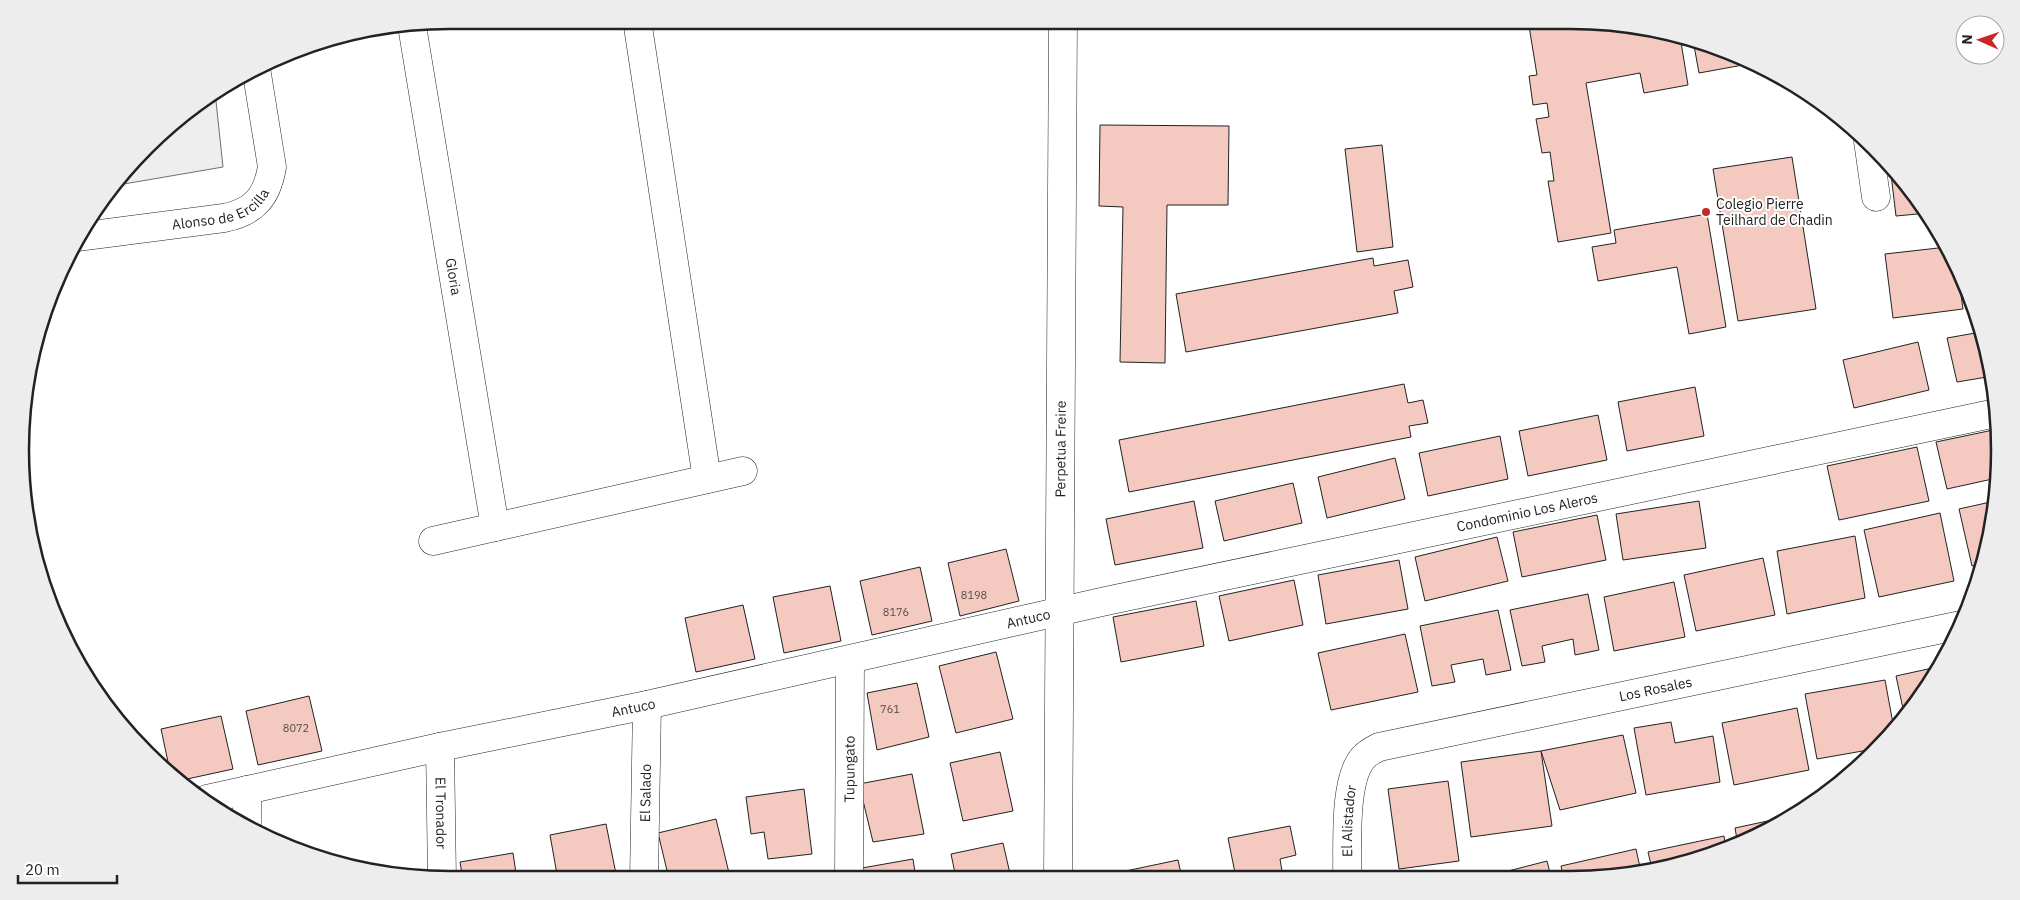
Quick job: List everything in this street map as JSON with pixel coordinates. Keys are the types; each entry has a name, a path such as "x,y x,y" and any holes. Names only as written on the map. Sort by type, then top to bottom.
{"street":[{"path":"638,29 707,479"},
{"name":"Perpetua Freire","path":"1058,871 1063,29"},
{"name":"Gloria","path":"413,31 495,527"},
{"name":"Alonso de Ercilla","path":"87,236 224,218 238,215 251,208 261,198 269,183 272,167 257,76"},
{"path":"1870,154 1876,198"},
{"name":"Condominio Los Aleros","path":"1059,612 1989,414"},
{"path":"433,541 743,471"},
{"name":"Antuco","path":"213,798 440,747 647,705 1059,612"},
{"name":"Los Rosales","path":"1358,766 1370,752 1387,744 1952,627"},
{"name":"Tupungato","path":"849,871 850,660"},
{"name":"El Salado","path":"644,871 647,705"},
{"name":"El Tronador","path":"440,747 442,871"},
{"name":"El Alistador","path":"1347,871 1349,799 1358,766"},
{"path":"247,790 247,819"}],"shaded area":[{"path":"216,100 223,167 124,184 133,172 172,133"}],"building":[{"path":"1529,29 1625,32 1681,44 1688,85 1644,93 1640,73 1586,83 1611,233 1558,242 1548,181 1554,181 1550,152 1542,153 1536,119 1549,117 1547,103 1533,105 1529,76 1537,75"},
{"path":"1694,48 1741,65 1699,73"},
{"path":"1100,125 1229,126 1228,205 1167,205 1165,363 1120,362 1123,207 1099,206"},
{"path":"1382,145 1393,247 1357,252 1345,149"},
{"path":"1792,157 1816,309 1738,321 1713,169"},
{"path":"1891,178 1918,214 1896,216"},
{"path":"1707,214 1726,327 1689,334 1677,267 1598,281 1592,247 1616,243 1614,230"},
{"path":"1940,248 1961,294 1963,309 1893,318 1885,254"},
{"path":"1373,258 1374,266 1408,260 1413,287 1394,291 1398,313 1186,352 1176,294"},
{"path":"1975,333 1985,377 1957,382 1947,338"},
{"path":"1918,342 1929,390 1854,408 1843,360"},
{"path":"1404,384 1408,403 1423,400 1428,423 1409,426 1411,437 1129,492 1119,440"},
{"path":"1695,387 1704,436 1627,451 1618,402"},
{"path":"1598,415 1607,460 1528,476 1519,431"},
{"path":"1990,431 1990,480 1947,489 1936,442"},
{"path":"1500,436 1508,479 1428,496 1419,453"},
{"path":"1917,447 1929,501 1839,520 1827,466"},
{"path":"1395,458 1405,499 1327,518 1318,477"},
{"path":"1293,483 1302,523 1224,541 1215,501"},
{"path":"1194,501 1203,548 1115,565 1106,519"},
{"path":"1699,501 1706,548 1623,560 1616,514"},
{"path":"1988,503 1977,559 1975,565 1972,566 1959,509"},
{"path":"1940,513 1954,581 1879,597 1864,530"},
{"path":"1597,515 1606,560 1522,577 1513,532"},
{"path":"1855,536 1865,598 1787,614 1777,551"},
{"path":"1497,537 1508,581 1425,601 1415,557"},
{"path":"1006,549 1019,601 960,616 948,563"},
{"path":"1763,558 1775,615 1696,631 1684,575"},
{"path":"1399,560 1408,609 1326,624 1318,575"},
{"path":"920,567 932,621 872,635 860,581"},
{"path":"1294,580 1303,625 1229,641 1219,596"},
{"path":"1674,582 1685,637 1614,651 1604,597"},
{"path":"830,586 841,641 784,653 773,597"},
{"path":"1588,594 1599,650 1575,655 1573,639 1542,646 1545,662 1522,666 1510,610"},
{"path":"1196,601 1204,646 1121,662 1113,617"},
{"path":"743,605 755,659 696,672 685,618"},
{"path":"1498,610 1511,670 1486,675 1483,659 1451,665 1455,682 1432,686 1420,626"},
{"path":"1405,634 1418,692 1331,710 1318,653"},
{"path":"996,652 1013,719 956,733 939,666"},
{"path":"1930,669 1903,708 1896,676"},
{"path":"1885,680 1893,721 1865,751 1817,759 1805,694"},
{"path":"917,683 929,737 877,750 867,693"},
{"path":"309,696 322,751 258,765 246,711"},
{"path":"1797,708 1809,770 1734,785 1722,723"},
{"path":"221,716 233,769 187,779 168,764 161,729"},
{"path":"1671,722 1675,743 1713,736 1720,782 1646,795 1634,728"},
{"path":"1623,735 1636,793 1560,810 1541,751"},
{"path":"1541,751 1552,826 1471,837 1461,762"},
{"path":"1000,752 1013,811 963,821 950,763"},
{"path":"912,774 924,834 873,842 859,784"},
{"path":"1448,781 1459,861 1399,869 1388,789"},
{"path":"804,789 812,854 768,859 764,832 751,834 746,797"},
{"path":"716,819 729,871 667,871 658,833"},
{"path":"1771,820 1737,837 1735,828"},
{"path":"606,824 615,871 556,871 550,835"},
{"path":"1290,826 1296,855 1280,859 1282,871 1235,871 1228,838"},
{"path":"1724,836 1725,841 1705,849 1652,863 1648,852"},
{"path":"1003,843 1009,871 955,871 951,854"},
{"path":"1636,849 1640,865 1570,871 1562,871 1561,866"},
{"path":"513,853 516,871 462,871 460,862"},
{"path":"913,859 915,871 863,871 862,868"},
{"path":"1178,860 1180,871 1126,871"},
{"path":"1547,861 1550,871 1508,871"}],"place":[{"name":"Colegio Pierre Teilhard de Chadin","path":"1706,212"}]}
